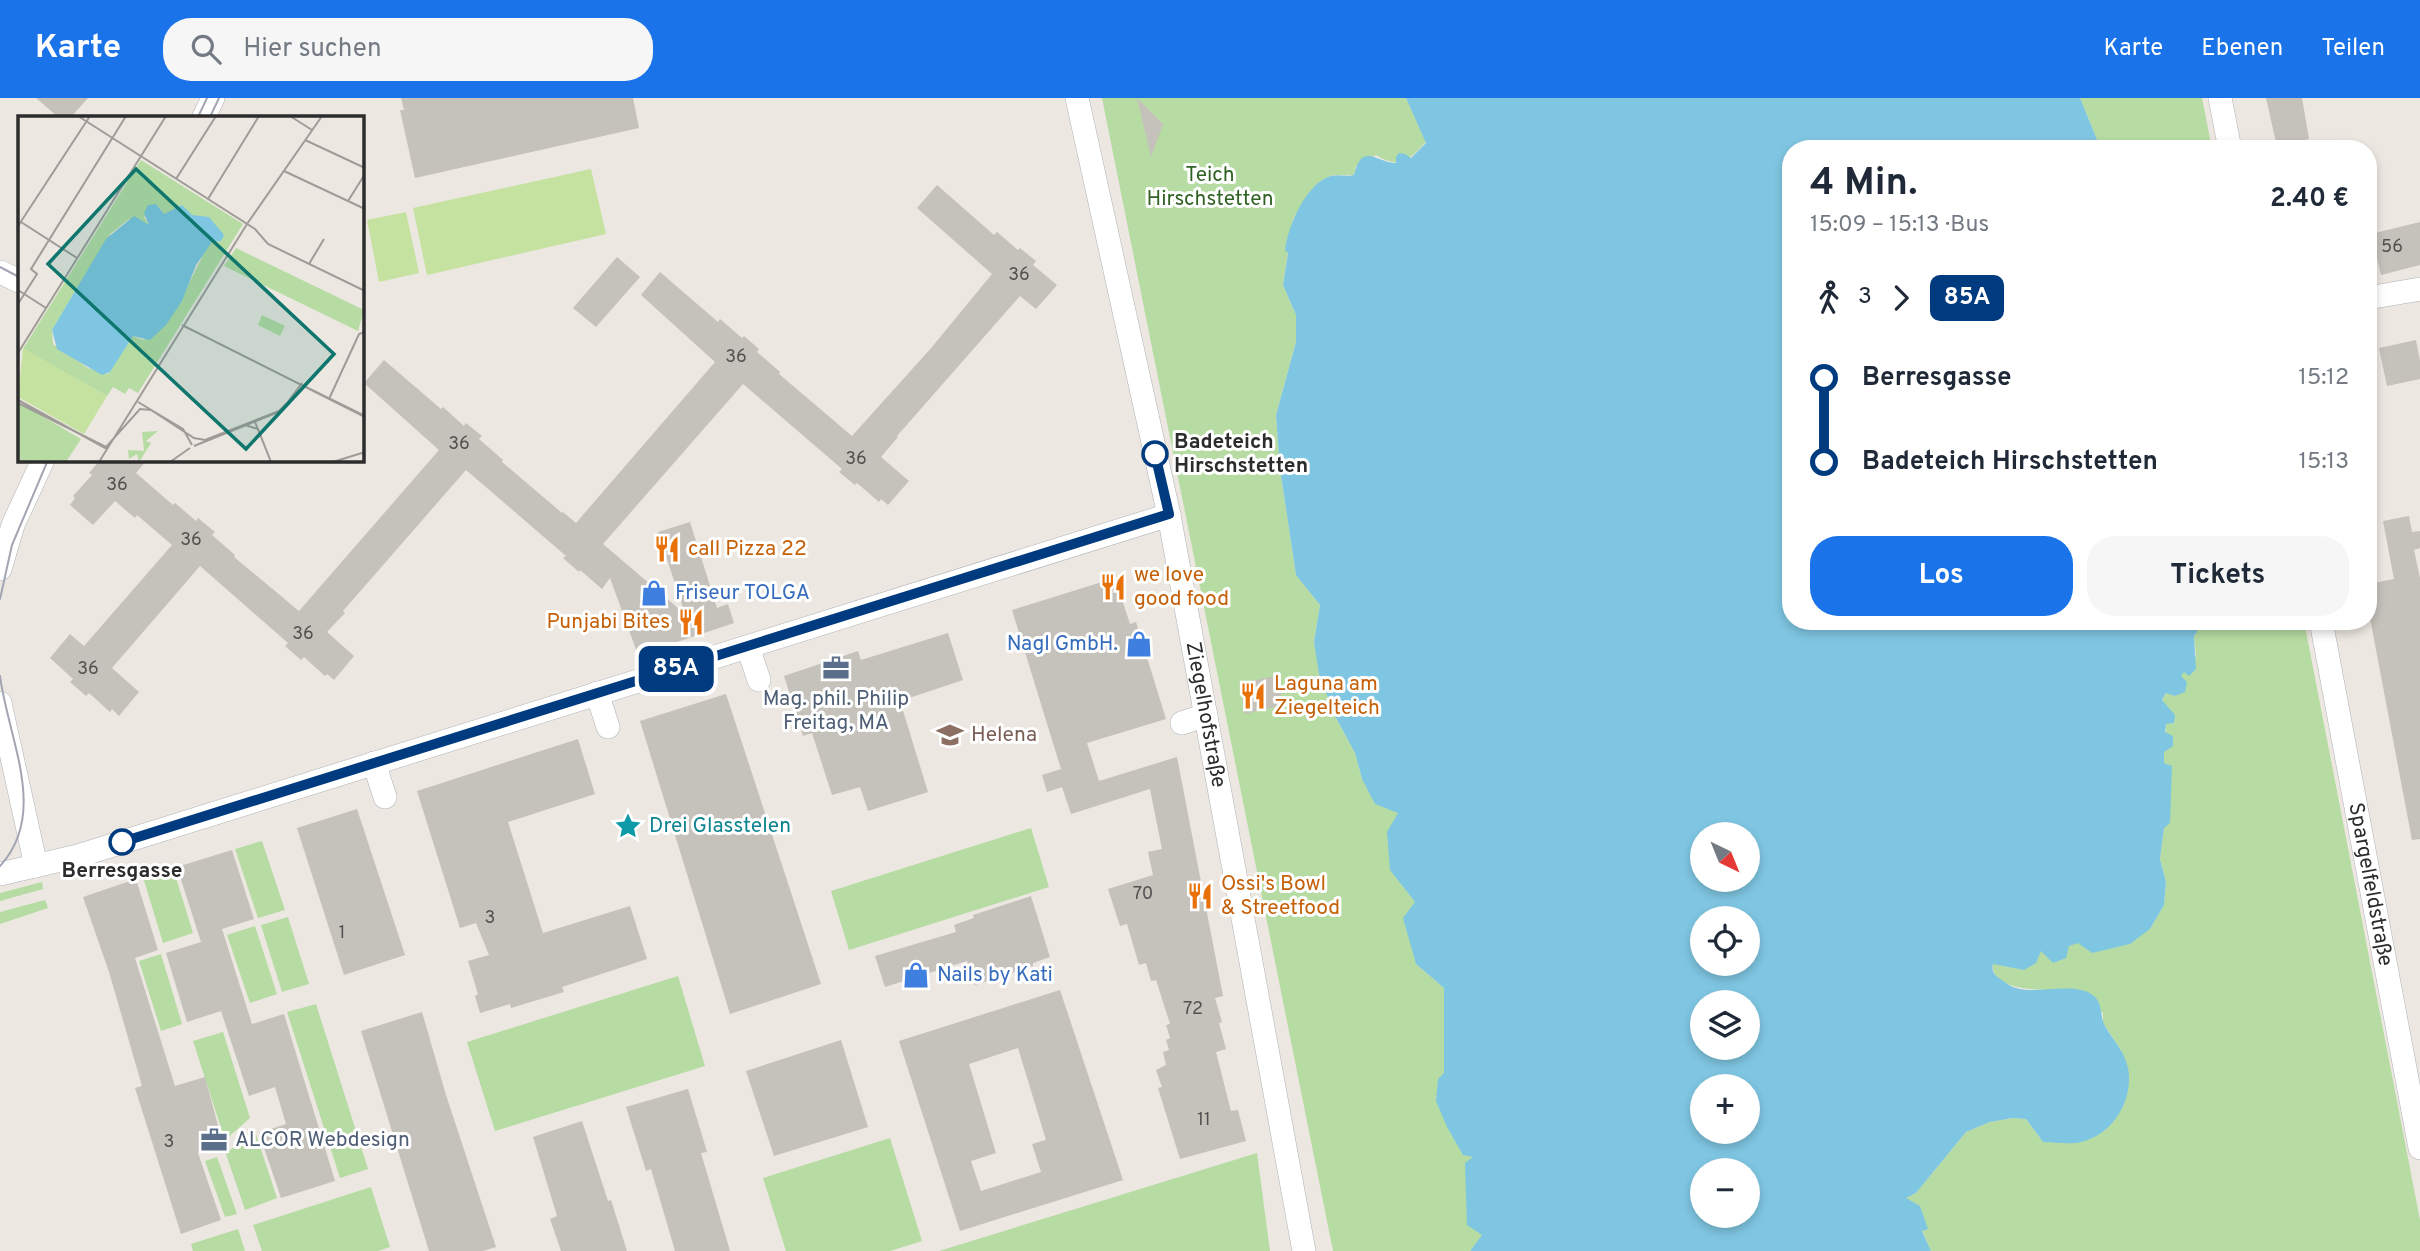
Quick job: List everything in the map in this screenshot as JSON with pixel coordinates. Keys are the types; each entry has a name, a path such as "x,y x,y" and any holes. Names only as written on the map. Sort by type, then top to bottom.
{"street":[{"path":"204,116 213,98"},
{"name":"Ziegelhofstraße","path":"1077,98 1169,514 1206,715 1230,906 1304,1251"},
{"path":"2220,98 2228,140"},
{"path":"0,272 18,281"},
{"path":"2377,296 2420,289"},
{"path":"1,558 42,462"},
{"path":"0,874 89,852 1169,514"},
{"name":"Spargelfeldstraße","path":"2323,630 2420,1148"},
{"path":"748,646 759,680"},
{"path":"597,694 608,727"},
{"path":"0,703 36,866"},
{"path":"1182,723 1206,715"},
{"path":"374,763 385,797"}],"green space":[{"name":"Teich Hirschstetten","path":"1102,98 1406,98 1426,142 1404,161 1392,162 1376,155 1356,166 1354,175 1333,175 1318,183 1293,219 1283,285 1296,315 1296,342 1276,415 1280,469 1296,575 1320,605 1314,642 1335,716 1355,753 1362,779 1399,813 1390,869 1415,902 1416,964 1444,988 1444,1073 1474,1157 1483,1235 1470,1251 1333,1251"},
{"path":"2080,98 2202,98 2210,140 2097,140"},
{"path":"591,169 606,234 427,275 413,208"},
{"path":"406,212 419,273 379,282 367,220"},
{"path":"2306,630 2420,1220 2420,1251 1931,1251 1922,1230 1928,1229 1905,1198 1916,1193 1966,1132 1990,1122 2026,1119 2043,1142 2121,1050 2103,1023 2103,1013 2079,990 2042,990 2013,986 1994,974 1993,963 2024,970 2041,951 2078,942 2092,953 2150,929 2164,905 2166,882 2160,859 2164,828 2164,752 2166,723 2174,722 2162,701 2196,656 2194,636 2197,632"},
{"path":"1031,828 1049,887 849,950 831,891"},
{"path":"262,841 285,910 258,918 235,849"},
{"path":"173,868 193,933 163,943 143,877"},
{"path":"42,882 43,889 0,901 0,893"},
{"path":"45,900 48,908 0,924 0,912"},
{"path":"288,917 309,984 282,992 261,925"},
{"path":"255,926 277,994 250,1003 227,935"},
{"path":"161,954 182,1024 161,1031 139,961"},
{"path":"678,976 705,1066 495,1131 467,1042"},
{"path":"316,1004 368,1169 340,1178 287,1012"},
{"path":"223,1032 250,1118 225,1140 193,1041"},
{"path":"254,1128 277,1198 245,1210 226,1154"},
{"path":"890,1138 922,1241 890,1251 786,1251 763,1178"},
{"path":"1257,1153 1270,1251 939,1251"},
{"path":"217,1157 237,1214 225,1217 205,1161"},
{"path":"371,1187 390,1247 378,1251 262,1251 253,1225"},
{"path":"238,1229 245,1251 193,1251 191,1244"}],"water":[{"name":"Badeteich Hirschstetten","path":"1406,98 2080,98 2097,140 1782,140 1782,630 2197,630 2194,636 2196,669 2189,676 2184,672 2181,676 2187,682 2185,692 2175,696 2166,693 2162,700 2175,715 2174,723 2166,724 2165,732 2173,736 2173,746 2164,752 2164,763 2172,766 2170,823 2164,828 2160,859 2166,882 2164,905 2150,929 2130,944 2092,953 2078,943 2069,946 2066,958 2053,963 2041,951 2036,963 2024,970 1993,964 1993,972 2014,987 2025,990 2078,989 2095,997 2105,1026 2122,1051 2128,1068 2128,1092 2124,1104 2112,1124 2103,1132 2077,1143 2043,1142 2026,1119 1990,1122 1966,1132 1916,1193 1906,1198 1920,1206 1928,1229 1922,1231 1931,1251 1470,1251 1482,1235 1467,1225 1465,1163 1473,1157 1463,1155 1436,1101 1438,1079 1444,1073 1444,988 1416,964 1403,918 1415,902 1390,870 1387,832 1398,813 1375,804 1319,674 1314,642 1320,605 1296,575 1280,469 1276,415 1296,342 1296,315 1283,285 1288,253 1285,250 1294,218 1306,196 1322,180 1334,175 1354,175 1357,165 1366,156 1396,163 1399,153 1411,158 1426,143"}],"building":[{"path":"36,98 88,98 72,116 57,116"},
{"path":"401,98 633,98 639,128 415,178 400,110 404,110"},
{"path":"1137,98 1163,124 1151,157"},
{"path":"2266,98 2302,98 2309,139 2275,140"},
{"path":"937,185 994,235 997,232 1036,261 1033,265 1057,285 1036,309 1020,296 897,436 881,457 909,481 888,505 881,499 879,502 839,472 842,469 743,384 603,544 685,614 658,532 690,522 717,608 728,604 734,623 638,655 610,578 602,589 580,570 579,572 563,558 566,556 466,470 327,632 354,656 334,680 327,674 325,676 304,657 301,660 285,646 288,643 200,566 112,668 139,692 119,716 112,709 110,712 89,693 86,696 70,682 73,679 50,658 70,634 84,646 172,545 137,515 135,518 115,501 93,525 70,505 75,498 73,496 92,475 89,473 98,462 145,462 136,473 173,505 175,503 196,521 198,518 215,532 212,535 235,555 234,557 299,611 439,450 364,383 384,360 441,409 443,407 464,426 466,423 482,436 479,439 503,460 502,462 576,523 715,362 641,295 660,272 718,322 720,319 742,338 744,336 759,349 757,352 780,372 779,374 852,436 932,347 992,274 917,208"},
{"path":"2420,222 2420,265 2381,275 2377,259 2377,233"},
{"path":"617,257 640,277 596,327 573,308"},
{"path":"2416,340 2420,379 2387,386 2379,348"},
{"path":"2409,516 2412,532 2420,531 2420,548 2414,550 2420,578 2420,839 2412,840 2372,630 2377,630 2377,582 2394,579 2383,521"},
{"path":"1115,578 1130,624 1136,622 1166,719 1087,743 1099,781 1177,757 1223,996 1215,998 1226,1049 1216,1052 1231,1111 1238,1110 1246,1141 1180,1159 1158,1088 1162,1087 1156,1070 1166,1065 1163,1052 1169,1050 1166,1040 1170,1038 1166,1025 1170,1024 1156,980 1151,981 1146,963 1139,965 1127,924 1120,926 1108,889 1153,875 1148,852 1162,849 1150,789 1071,814 1062,787 1047,792 1042,775 1061,769 1012,610"},
{"path":"948,633 963,680 900,701 928,792 868,811 860,787 832,795 812,733 803,736 784,676 858,651 861,660"},
{"path":"1277,676 1283,705 1245,714 1239,683"},
{"path":"726,694 821,984 730,1014 640,721"},
{"path":"578,739 595,794 508,822 543,933 630,906 647,959 562,987 564,992 511,1008 510,1004 480,1013 475,996 478,994 468,961 489,955 476,923 460,928 417,791"},
{"path":"357,809 405,955 344,975 297,828"},
{"path":"232,850 254,919 222,929 252,1024 284,1014 335,1181 281,1198 259,1133 286,1124 275,1087 249,1096 221,1011 187,1022 166,953 201,942 177,867"},
{"path":"136,879 158,950 135,958 175,1086 205,1077 223,1144 198,1153 221,1220 181,1234 135,1088 142,1086 109,972 83,897"},
{"path":"1031,896 1050,957 1033,963 1033,966 975,985 967,961 885,987 875,956 956,932 954,925 974,918 973,915"},
{"path":"1060,990 1123,1180 960,1231 899,1041","holes":["1018,1048 1046,1140 1032,1144 1041,1172 981,1191 971,1161 996,1153 969,1064"]},
{"path":"422,1012 496,1247 483,1251 429,1251 361,1031"},
{"path":"841,1040 868,1127 774,1156 746,1071"},
{"path":"688,1089 707,1152 701,1153 730,1251 675,1251 651,1169 646,1171 626,1107"},
{"path":"582,1121 627,1251 561,1251 550,1219 557,1216 533,1137"}],"tram line":[{"path":"198,116 207,98"},
{"path":"210,116 219,98"},
{"path":"0,267 18,276"},
{"path":"0,599 12,545 47,462"},
{"path":"0,676 24,799 22,823 14,845 0,866"}],"bus line":[{"name":"85A","path":"122,842 1169,514 1155,454"}],"place":[{"name":"Badeteich Hirschstetten","path":"1155,454"},
{"name":"call Pizza 22","path":"667,549"},
{"name":"we love good food","path":"1113,587"},
{"name":"Friseur TOLGA","path":"654,593"},
{"name":"Punjabi Bites","path":"691,622"},
{"name":"Nagl GmbH.","path":"1139,644"},
{"name":"Mag. phil. Philip Freitag, MA","path":"836,668"},
{"name":"Laguna am Ziegelteich","path":"1253,696"},
{"name":"Helena","path":"950,735"},
{"name":"Drei Glasstelen","path":"628,826"},
{"name":"Berresgasse","path":"122,842"},
{"name":"Ossi's Bowl & Streetfood","path":"1200,896"},
{"name":"Nails by Kati","path":"916,975"},
{"name":"ALCOR Webdesign","path":"214,1140"}]}
